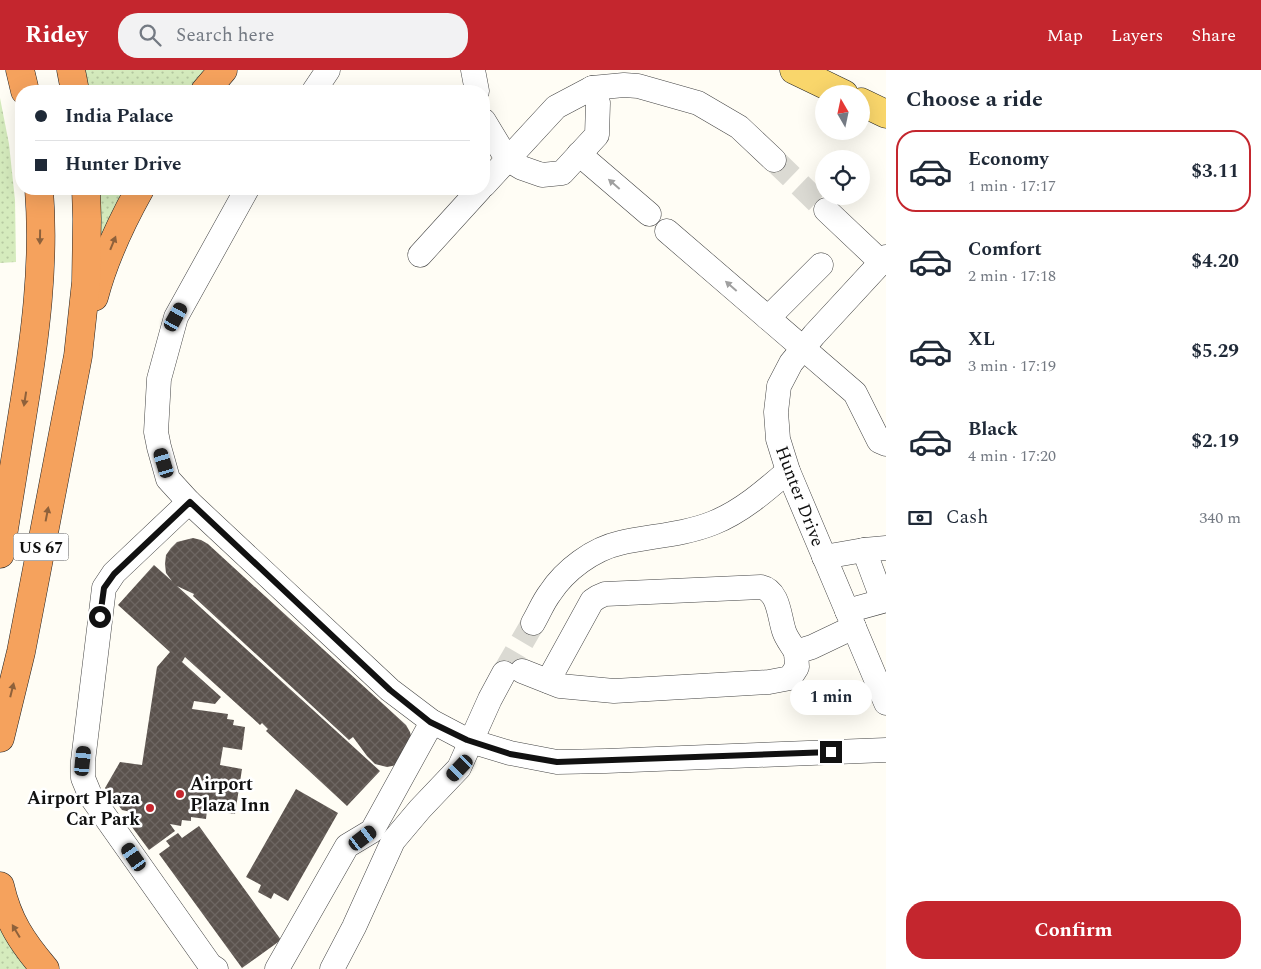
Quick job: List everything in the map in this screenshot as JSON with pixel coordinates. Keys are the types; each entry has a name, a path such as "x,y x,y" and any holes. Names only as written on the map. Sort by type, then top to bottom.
{"highway":[{"path":"20,70 24,85"},
{"path":"71,70 74,85"},
{"path":"211,85 223,70"},
{"name":"US 67","path":"0,554 39,300 41,211 40,195"},
{"name":"US 67","path":"0,738 21,652 78,356 86,282 88,219 86,195"},
{"path":"78,356 100,276 122,222 137,195"},
{"path":"0,886 12,924 26,947 45,969"}],"main road":[{"path":"794,70 825,85"},
{"path":"870,106 886,114"}],"street":[{"path":"318,85 328,70"},
{"path":"473,70 476,85"},
{"path":"490,178 556,107 592,88 624,85 638,86 698,103 739,127 774,160"},
{"path":"490,131 507,159 522,168 542,176 562,174 597,135 598,103 592,88"},
{"path":"580,154 649,214"},
{"path":"245,195 176,317 159,380 156,432 168,479 190,502 390,690 432,722 471,741 510,754 557,762 886,750"},
{"path":"420,255 475,195"},
{"path":"826,210 884,260"},
{"path":"667,231 855,393 879,441 886,444"},
{"name":"Hunter Drive","path":"884,260 791,363 779,386 776,412 778,440 788,472 886,702"},
{"path":"768,318 821,265"},
{"path":"533,623 549,594 560,581 588,557 619,543 692,530 713,523 750,503 788,472"},
{"path":"190,502 114,574 104,588 83,761 83,778 90,795 210,966 216,969"},
{"path":"796,652 812,648 851,620 885,603 875,549 824,557"},
{"path":"332,969 354,927 393,841 420,809 460,768 490,699 513,672 560,686 614,691 769,682 790,678 797,667 796,652 784,633 774,595 768,588 605,594 592,602 548,681"},
{"path":"277,969 347,846 372,831 432,722"}],"green space":[{"path":"84,70 205,70 194,85 88,85"},
{"path":"0,98 9,144 15,200 16,262 0,263"},
{"path":"100,195 125,195 99,247"},
{"path":"0,921 31,969 0,969"}],"building":[{"path":"193,538 208,544 406,725 412,740 397,765 387,767 375,764 353,737 349,740 193,596 194,594 177,586 380,771 347,806 266,731 268,729 262,723 260,725 185,657 182,662 221,697 215,704 194,701 192,709 228,714 227,719 234,720 233,725 245,727 242,750 223,747 220,765 242,769 235,814 207,810 206,819 191,817 191,821 182,820 181,826 170,824 175,831 149,850 129,823 131,812 122,810 105,788 120,762 142,765 157,667 170,652 118,605 154,565 172,581 166,573 166,555 177,542"},
{"path":"296,789 338,813 288,901 274,893 271,899 258,892 261,885 246,877"},
{"path":"199,826 281,940 242,968 159,854 170,846 166,841 178,833 182,838"}],"tunnel":[{"path":"774,160 826,210"},
{"path":"504,673 533,623"}],"place":[{"name":"Airport Plaza Inn","path":"180,794"},
{"name":"Airport Plaza Car Park","path":"150,808"}],"route":[{"path":"100,617 104,588 114,574 190,502 390,690 430,722 467,740 510,754 557,762 831,752"}]}
